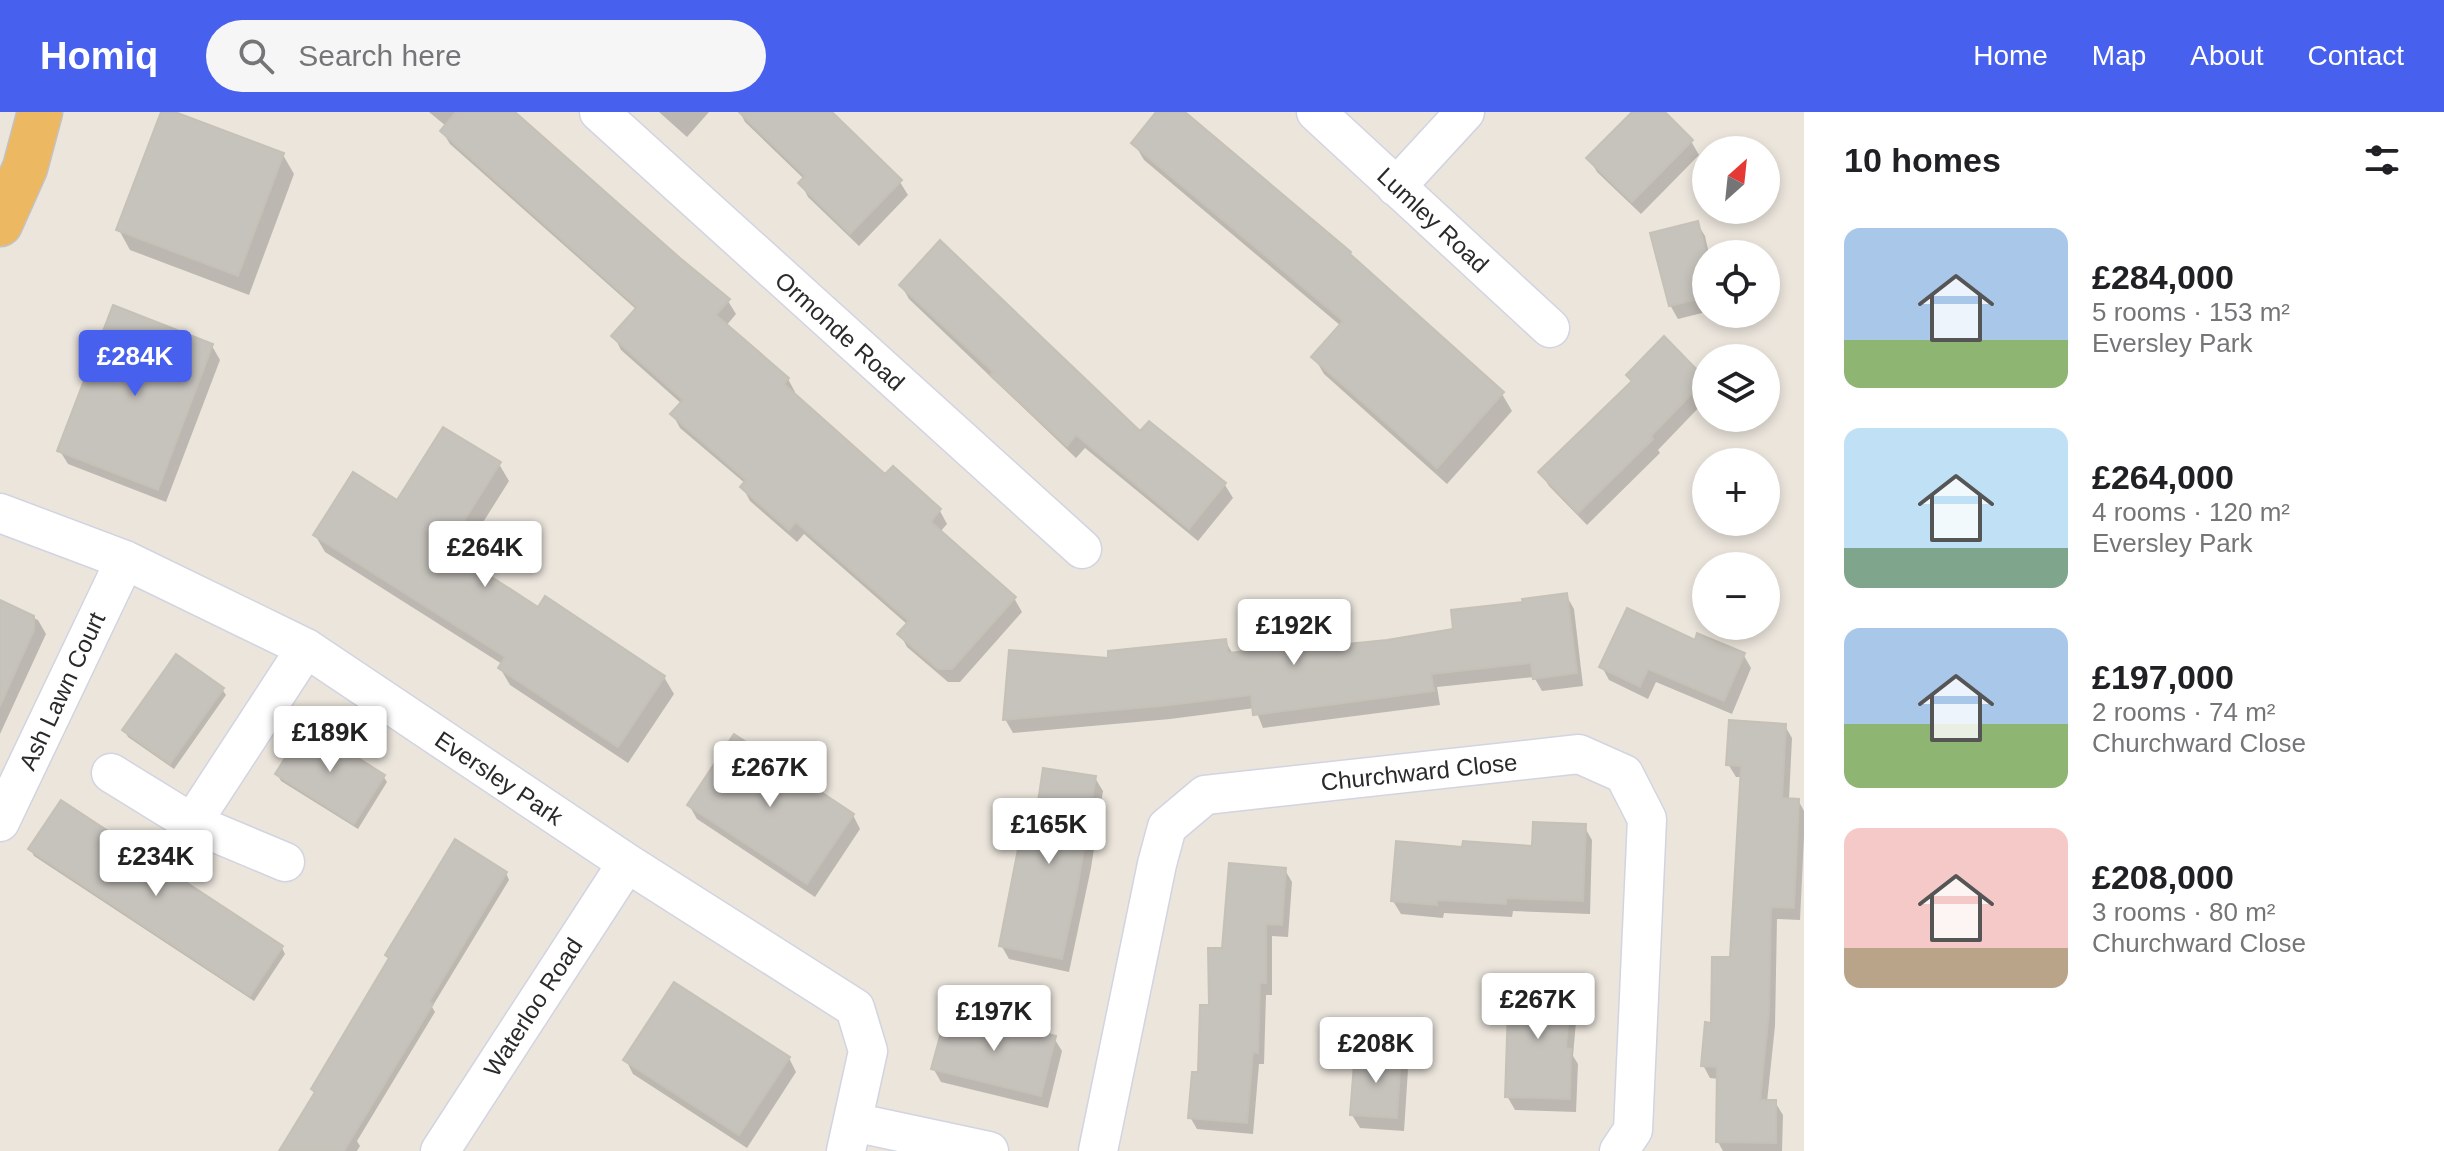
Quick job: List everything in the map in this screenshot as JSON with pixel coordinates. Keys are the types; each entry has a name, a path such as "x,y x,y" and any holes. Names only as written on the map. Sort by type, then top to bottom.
{"highway":[{"path":"0,224 25,168 40,112"}],"street":[{"name":"Ormonde Road","path":"599,112 1082,549"},
{"name":"Lumley Road","path":"1316,112 1550,328"},
{"path":"1396,187 1465,112"},
{"name":"Eversley Park","path":"0,513 125,560 306,648 627,863 855,1008 868,1051 850,1136"},
{"name":"Ash Lawn Court","path":"0,822 125,560"},
{"path":"192,823 306,648"},
{"name":"Churchward Close","path":"1098,1151 1153,879 1167,827 1205,795 1579,754 1624,774 1647,819 1633,1130 1619,1151"},
{"path":"111,773 192,823 285,862"},
{"name":"Waterloo Road","path":"440,1151 627,863"},
{"path":"850,1136 989,1151"}],"building":[{"path":"161,112 175,112 284,153 238,276 116,230"},
{"path":"456,112 515,112 730,299 716,315 789,378 784,384 885,474 893,466 941,509 931,522 1016,597 952,669 938,669 897,634 909,621 796,522 789,530 740,487 746,480 670,414 683,400 611,336 637,307 440,131"},
{"path":"739,112 832,112 902,180 850,234 798,183 805,176"},
{"path":"1156,112 1185,112 1351,252 1504,392 1437,468 1311,357 1343,321 1131,143"},
{"path":"1632,112 1665,112 1692,139 1632,202 1586,158"},
{"path":"1692,222 1699,224 1703,240 1692,240 1692,300 1669,306 1650,233"},
{"path":"940,240 1140,431 1149,421 1226,483 1189,529 1076,435 1067,446 899,285"},
{"path":"113,305 213,344 158,490 57,451"},
{"path":"1664,336 1692,365 1692,394 1651,436 1653,439 1578,513 1538,472 1632,381 1626,375"},
{"path":"443,427 501,462 447,548 538,607 545,596 665,676 618,747 498,668 505,657 313,535 353,472 397,500"},
{"path":"1567,593 1577,673 1533,679 1531,663 1431,674 1434,691 1253,715 1251,695 1003,720 1009,650 1108,658 1108,651 1226,639 1228,653 1387,640 1453,629 1451,610 1523,602 1522,599"},
{"path":"0,600 34,616 34,630 0,706"},
{"path":"1627,608 1692,640 1714,640 1745,653 1724,701 1648,669 1640,687 1599,667"},
{"path":"176,654 224,688 170,764 122,730"},
{"path":"1729,720 1786,724 1782,798 1799,799 1794,908 1771,907 1769,1012 1760,1100 1776,1100 1776,1143 1716,1142 1717,1067 1701,1066 1705,1022 1711,1023 1712,957 1730,957 1741,766 1726,765"},
{"path":"306,725 385,775 354,824 275,774"},
{"path":"734,734 854,814 807,884 687,805"},
{"path":"1043,768 1096,776 1062,959 999,946 1021,834 1033,836"},
{"path":"61,800 283,946 250,996 28,849"},
{"path":"1533,822 1586,824 1583,901 1506,898 1506,904 1437,900 1437,905 1391,901 1396,841 1462,847 1463,841 1532,846"},
{"path":"455,839 507,872 429,1002 433,1004 344,1151 279,1151 315,1092 311,1089 389,958 385,955"},
{"path":"1229,863 1286,868 1282,925 1266,924 1266,983 1260,983 1258,1053 1253,1052 1247,1123 1188,1118 1192,1072 1198,1072 1200,1005 1209,1005 1208,948 1222,948"},
{"path":"1509,979 1571,984 1566,1048 1571,1049 1570,1099 1505,1097"},
{"path":"674,982 790,1057 739,1135 623,1060"},
{"path":"947,1011 1056,1036 1041,1096 931,1069"},
{"path":"1355,1051 1401,1054 1397,1118 1350,1115"}]}
